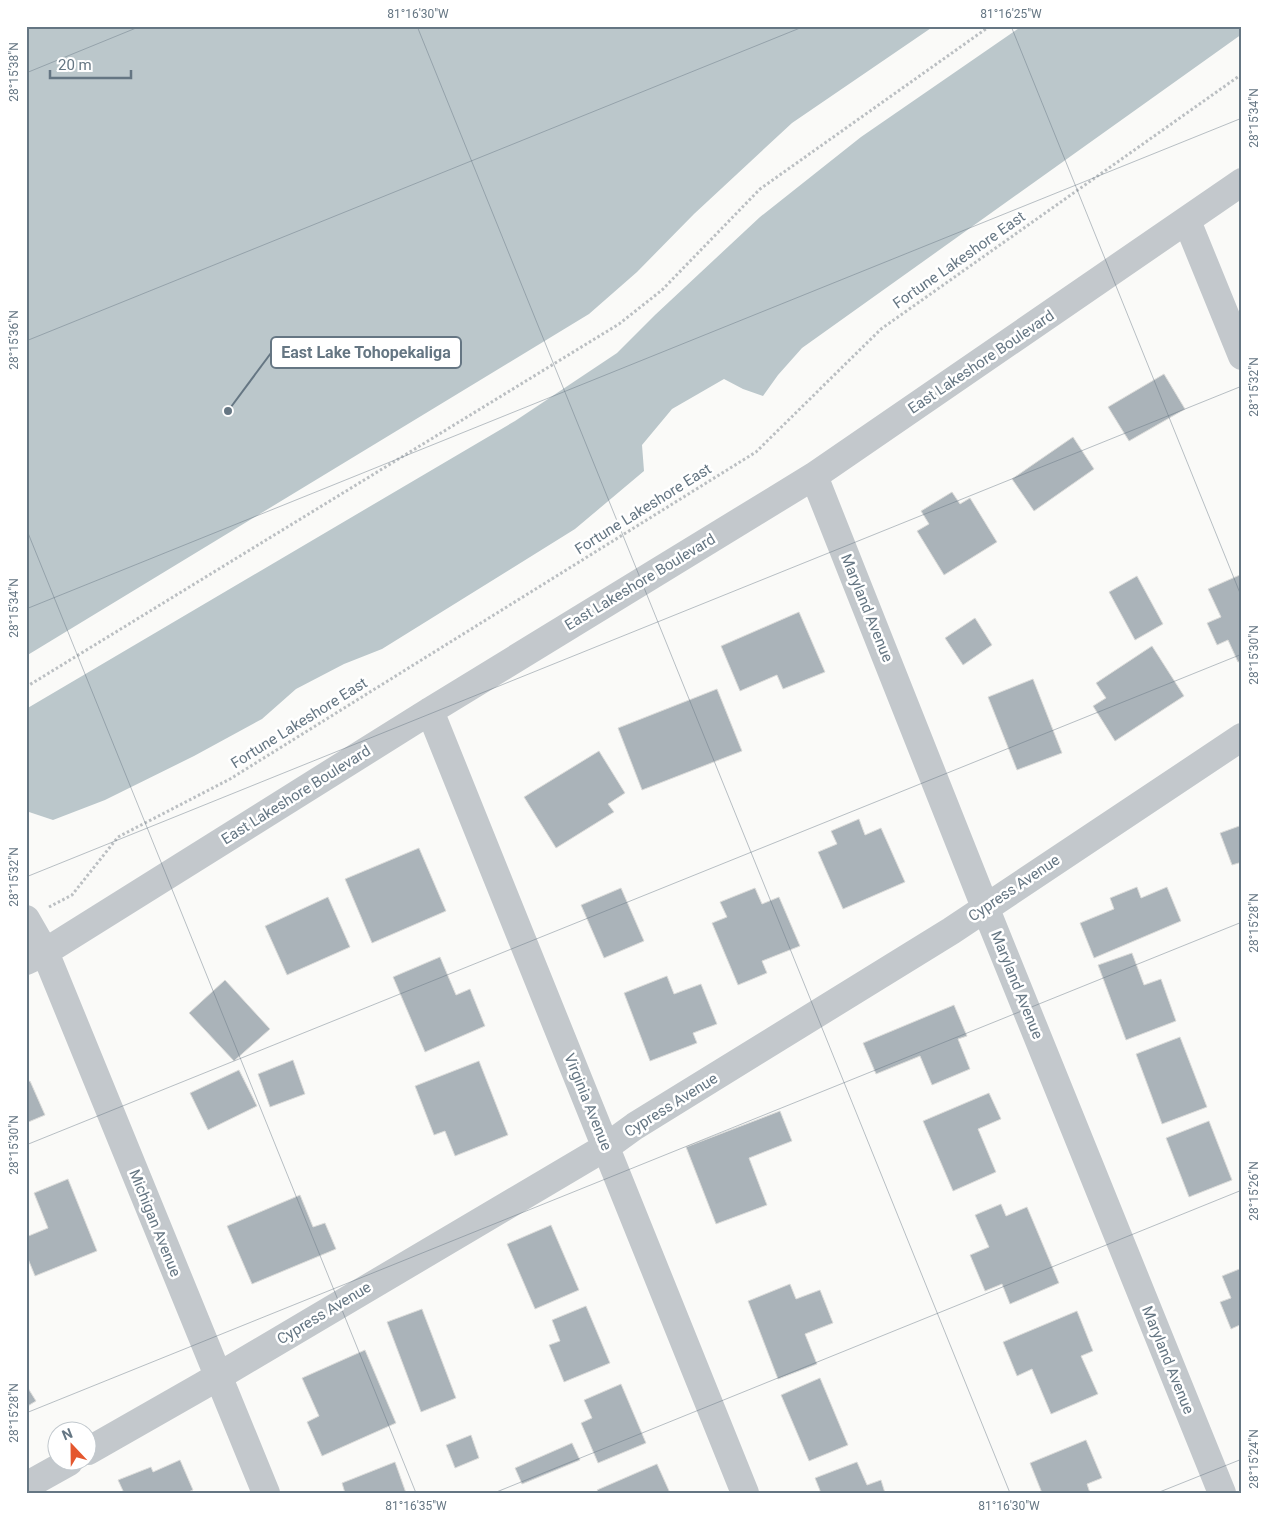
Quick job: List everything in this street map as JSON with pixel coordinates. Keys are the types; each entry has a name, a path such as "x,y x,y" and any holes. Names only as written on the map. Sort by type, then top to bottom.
{"street":[{"name":"East Lakeshore Boulevard","path":"35,957 430,710 814,476 1242,182"},
{"path":"1187,221 1242,356"},
{"name":"Maryland Avenue","path":"814,476 985,907 1222,1493"},
{"name":"Virginia Avenue","path":"430,710 745,1493"},
{"name":"Cypress Avenue","path":"98,1445 606,1147 635,1126 950,931 1242,737"},
{"name":"Michigan Avenue","path":"37,914 35,957 218,1376 266,1493"},
{"path":"26,1486 51,1472"}],"path":[{"path":"26,687 619,324 662,290 760,189 990,26"},
{"name":"Fortune Lakeshore East","path":"37,914 72,895 118,837 230,779 756,452 881,329 1242,74"}],"shaded area":[{"path":"26,26 934,26 792,123 694,214 637,272 589,314 26,656"},
{"path":"1022,26 1242,26 1242,34 802,348 778,375 763,396 743,389 724,379 672,409 642,445 644,471 575,529 382,649 344,664 296,689 262,719 194,756 105,800 53,820 26,811 26,709 515,421 617,353 760,217 861,137"}],"building":[{"path":"1164,374 1185,409 1129,441 1108,407"},
{"path":"1073,437 1094,469 1034,511 1012,479"},
{"path":"952,492 960,504 970,498 997,542 944,575 917,531 929,524 921,511"},
{"path":"1242,574 1242,661 1238,662 1228,640 1217,645 1207,623 1221,617 1208,589"},
{"path":"1137,576 1163,624 1135,640 1109,592"},
{"path":"799,612 825,672 783,689 777,675 740,691 721,646"},
{"path":"975,618 992,645 963,665 945,638"},
{"path":"1152,646 1184,696 1115,741 1093,706 1106,698 1096,683"},
{"path":"1033,679 1062,753 1017,770 988,697"},
{"path":"717,689 742,751 642,790 618,728"},
{"path":"599,751 625,793 608,804 614,812 556,848 524,797"},
{"path":"859,819 865,835 881,828 905,882 843,909 818,852 837,844 831,831"},
{"path":"1242,825 1242,862 1232,865 1220,833"},
{"path":"419,848 446,911 372,943 345,879"},
{"path":"1137,887 1141,898 1167,887 1181,921 1094,958 1080,923 1114,909 1110,898"},
{"path":"621,888 644,941 604,958 581,905"},
{"path":"755,888 762,904 779,897 800,946 762,961 767,973 738,985 712,923 727,917 720,902"},
{"path":"328,897 350,947 287,975 265,926"},
{"path":"1132,953 1144,985 1161,979 1176,1021 1126,1040 1098,965"},
{"path":"440,957 456,995 470,989 485,1026 425,1052 393,977"},
{"path":"667,976 674,994 701,984 717,1024 693,1033 697,1043 650,1061 624,993"},
{"path":"225,980 270,1029 234,1061 189,1013"},
{"path":"954,1005 967,1036 958,1039 970,1069 932,1085 920,1056 876,1074 863,1043"},
{"path":"1180,1037 1207,1107 1162,1124 1136,1054"},
{"path":"293,1060 305,1094 270,1107 258,1074"},
{"path":"479,1061 508,1135 455,1156 445,1131 434,1135 415,1086"},
{"path":"239,1070 257,1106 208,1130 190,1093"},
{"path":"30,1081 45,1115 26,1123 26,1082"},
{"path":"989,1093 1001,1119 978,1129 996,1172 953,1191 923,1121"},
{"path":"780,1111 792,1141 749,1158 767,1205 716,1224 686,1147"},
{"path":"1209,1121 1232,1180 1189,1197 1166,1138"},
{"path":"68,1179 97,1251 35,1276 26,1254 26,1237 48,1228 34,1193"},
{"path":"300,1195 313,1227 325,1223 336,1249 252,1284 227,1226"},
{"path":"1001,1204 1006,1216 1027,1207 1059,1283 1010,1304 1002,1284 985,1291 970,1255 989,1247 975,1215"},
{"path":"551,1225 579,1290 535,1309 507,1244"},
{"path":"1242,1268 1242,1324 1231,1329 1220,1302 1231,1298 1222,1276"},
{"path":"790,1284 796,1299 820,1290 833,1323 805,1334 817,1364 778,1379 748,1301"},
{"path":"586,1306 610,1363 564,1382 549,1345 560,1341 552,1320"},
{"path":"422,1309 456,1398 421,1412 387,1322"},
{"path":"1077,1311 1093,1351 1081,1356 1098,1394 1051,1414 1032,1369 1017,1376 1003,1342"},
{"path":"365,1350 396,1423 322,1456 307,1422 319,1416 302,1378"},
{"path":"820,1378 848,1445 809,1461 781,1395"},
{"path":"621,1384 646,1443 598,1463 581,1423 592,1418 584,1400"},
{"path":"26,1385 36,1401 26,1407"},
{"path":"471,1435 479,1458 455,1468 446,1445"},
{"path":"1086,1440 1102,1478 1087,1484 1090,1493 1042,1493 1030,1463"},
{"path":"572,1443 580,1460 522,1484 515,1468"},
{"path":"180,1460 193,1490 186,1493 124,1493 118,1480 151,1467 153,1472"},
{"path":"395,1462 406,1493 345,1493 342,1483"},
{"path":"857,1462 867,1485 881,1480 885,1493 821,1493 815,1478"},
{"path":"657,1464 670,1493 599,1493 597,1490"}],"place":[{"name":"East Lake Tohopekaliga","path":"228,411"}]}
